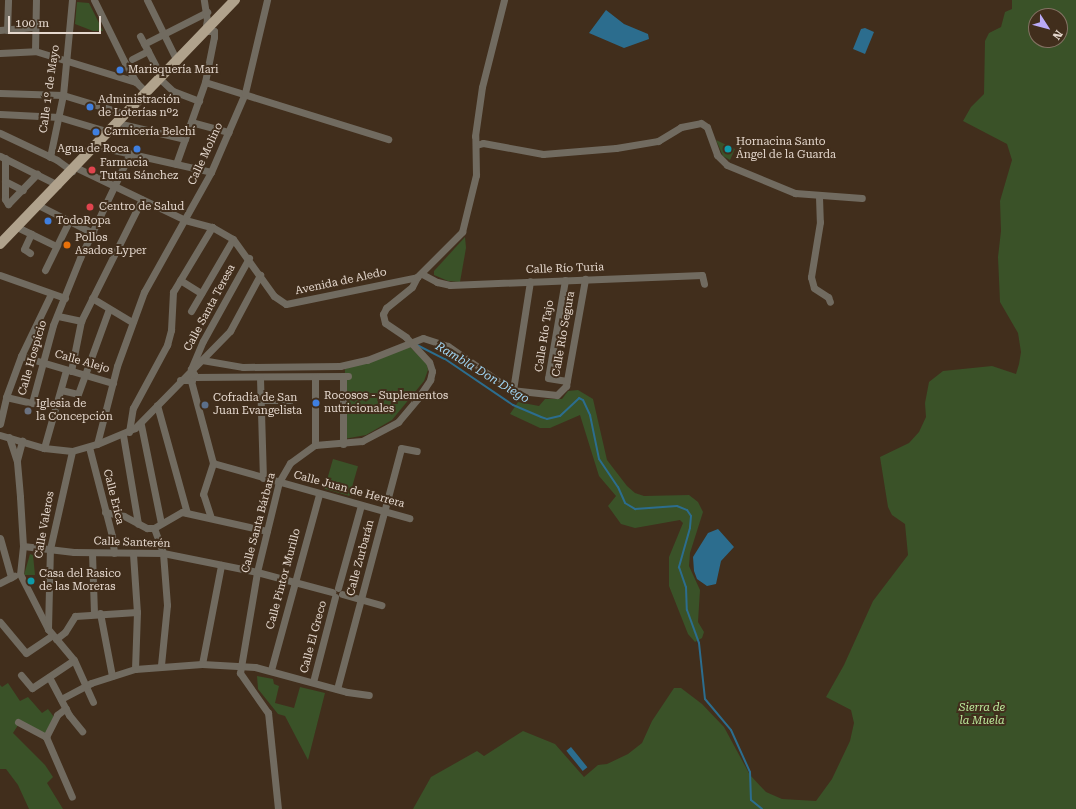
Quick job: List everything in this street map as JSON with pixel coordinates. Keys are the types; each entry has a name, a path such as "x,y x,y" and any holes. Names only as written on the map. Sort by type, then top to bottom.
{"main road":[{"path":"0,244 235,0"}],"street":[{"path":"8,0 4,30 35,27"},
{"path":"35,51 36,0"},
{"name":"Calle 1º de Mayo","path":"50,157 60,117 67,61 72,0"},
{"path":"94,0 136,82 146,92"},
{"path":"147,0 176,61"},
{"path":"176,164 205,82 214,33 212,30 205,31 207,12 204,0"},
{"name":"Calle Molino","path":"93,446 132,322 144,292 211,172 229,132 244,92 267,0"},
{"path":"315,377 315,445 343,444 371,437 398,422 425,389 430,380 432,367 409,341 385,323 383,316 386,308 412,287 420,275 462,232 474,190 475,136 482,87 504,0"},
{"path":"144,44 207,12"},
{"path":"140,36 160,77 173,91 199,101"},
{"path":"0,53 35,51 136,82"},
{"path":"132,59 148,51"},
{"path":"205,82 244,92 388,139"},
{"path":"0,93 63,95 126,114"},
{"path":"0,114 60,117 109,132"},
{"path":"191,122 229,132"},
{"path":"117,123 185,139"},
{"path":"476,144 483,143 543,154 616,148 658,141 682,127 702,123 707,127 717,155 727,165 788,191 819,197 862,198"},
{"name":"Avenida de Aledo","path":"0,133 73,169 114,186 185,220 212,227 233,239 249,258 274,296 286,304 420,275"},
{"path":"96,146 211,172"},
{"name":"Calle Hospicio","path":"6,397 32,404 58,316 65,298 93,232 130,153"},
{"path":"3,157 5,199 8,204 37,174"},
{"path":"3,157 58,185"},
{"path":"5,181 23,190"},
{"path":"819,197 820,222 811,276 814,288 828,297 830,302"},
{"path":"44,448 61,390 69,371 81,321 142,199"},
{"path":"38,205 93,232"},
{"path":"45,270 69,221"},
{"path":"17,227 56,246"},
{"path":"138,524 126,433 133,408 167,345 171,330 173,292 212,227"},
{"path":"30,253 24,249 31,234"},
{"path":"191,311 233,239"},
{"name":"Calle Santa Teresa","path":"191,369 203,341 249,258"},
{"path":"0,275 65,298"},
{"path":"0,435 44,448 72,451 93,446 126,433 140,425 180,380 230,331 260,275"},
{"name":"Calle Río Turia","path":"420,275 437,282 450,285 702,275 704,284"},
{"name":"Calle Río Segura","path":"513,390 550,397 562,392 567,381 585,279"},
{"path":"180,280 201,293"},
{"name":"Calle Río Tajo","path":"565,280 548,378 567,381"},
{"path":"202,360 264,368 340,366 368,360 409,341 423,338 448,346 513,390 530,281"},
{"path":"0,424 6,397 21,356 51,294"},
{"path":"92,298 132,322"},
{"path":"61,390 78,394 109,309"},
{"name":"Calle Hospicio","path":"58,316 81,321"},
{"name":"Calle Alejo","path":"21,356 113,383"},
{"path":"191,369 192,379 213,463 203,494 211,518"},
{"path":"180,380 346,376 343,444"},
{"path":"260,378 263,478"},
{"path":"261,400 290,400"},
{"path":"157,405 187,512"},
{"path":"140,425 161,523"},
{"path":"9,437 17,462 23,546 20,574 48,629 74,660 84,686 93,702"},
{"path":"17,462 22,441"},
{"name":"Calle Santa Bárbara","path":"240,665 257,572 279,482 290,463 315,445"},
{"name":"Calle Erica","path":"93,446 105,512 112,536 114,553"},
{"name":"Calle Zurbarán","path":"337,689 401,448 417,451"},
{"name":"Calle Valeros","path":"48,629 48,572 50,549 72,451"},
{"name":"Calle Juan de Herrera","path":"213,463 319,494 409,518"},
{"name":"Calle Pintor Murillo","path":"271,670 319,494"},
{"name":"Calle El Greco","path":"313,682 361,505"},
{"path":"105,512 124,516 138,524 154,528 176,514 187,512 267,531"},
{"path":"154,528 163,553 167,604 161,665"},
{"path":"0,538 11,577"},
{"name":"Calle Santerén","path":"23,546 92,553 163,553 257,572 382,605"},
{"path":"92,553 97,614 112,676"},
{"path":"133,554 137,612 135,669"},
{"path":"202,664 221,565"},
{"path":"0,583 20,574"},
{"path":"0,622 26,653 65,632 74,616 137,612"},
{"path":"21,675 32,688 74,660"},
{"path":"61,699 84,686 135,669 161,665 202,664 240,665 271,670 337,689 369,695"},
{"path":"240,665 242,681 268,713 278,809"},
{"path":"49,677 66,708 82,731"},
{"path":"46,737 57,715 66,708"},
{"path":"18,722 46,737 72,797"}],"green space":[{"name":"Sierra de la Muela","path":"1012,0 1076,0 1076,809 413,809 431,777 477,751 484,756 523,731 555,744 584,777 598,765 607,764 628,754 642,743 652,721 674,688 681,688 702,704 724,727 750,775 766,792 782,799 816,801 832,779 850,741 854,723 851,710 826,697 844,665 873,601 908,555 905,524 892,515 888,507 880,457 909,443 919,432 926,417 925,403 929,382 943,371 992,366 1016,374 1019,364 1021,352 1018,333 1000,302 998,257 1001,231 1000,201 1012,160 1007,144 963,121 971,107 984,94 985,41 989,33 1001,27 1005,12 1012,9"},
{"path":"77,2 89,3 103,31 93,31 75,24"},
{"path":"716,140 735,149 730,160 723,156"},
{"path":"465,237 466,248 460,282 448,281 434,275 434,271"},
{"path":"410,347 427,364 428,370 424,381 392,420 366,435 344,439 345,369"},
{"path":"578,390 593,399 607,460 627,486 635,493 644,496 689,495 698,502 703,512 690,553 689,566 700,590 698,622 704,632 702,638 695,642 688,634 669,586 669,557 683,523 680,520 635,528 621,524 608,506 616,496 599,476 580,415 550,428 540,428 510,414 518,402 539,406 545,399 562,399 568,391"},
{"path":"333,459 358,466 349,496 324,489"},
{"path":"30,554 33,555 35,575 24,575"},
{"path":"257,676 273,679 274,684 279,686 275,703 294,708 300,687 325,693 308,760 285,716 278,714 258,689"},
{"path":"8,683 20,701 28,697 42,713 48,709 54,717 45,735 20,722 13,733 45,765 53,777 47,783 63,809 29,809 18,785 6,769 0,769 0,685 2,687"}],"water":[{"path":"606,10 624,24 648,34 649,39 624,48 589,33"},
{"path":"865,28 874,32 865,54 853,49 861,29"},
{"path":"718,529 734,547 721,561 716,584 707,586 697,579 694,571 693,557 708,533"},
{"path":"571,747 587,767 583,771 566,751"}],"waterway":[{"name":"Rambla Don Diego","path":"417,345 445,359 513,405 547,419 560,416 579,398 583,400 590,415 599,459 618,487 625,503 635,509 677,506 687,510 691,516 690,528 679,567 686,587 687,610 699,643 705,699 731,730 750,772 751,800 762,809"}],"place":[{"name":"Marisquería Mari","path":"120,70"},
{"name":"Administración de Loterías nº2","path":"90,107"},
{"name":"Carnicería Belchí","path":"96,132"},
{"name":"Agua de Roca","path":"137,149"},
{"name":"Hornacina Santo Ángel de la Guarda","path":"728,149"},
{"name":"Farmacia Tutau Sánchez","path":"92,170"},
{"name":"Centro de Salud","path":"90,207"},
{"name":"TodoRopa","path":"48,221"},
{"name":"Pollos Asados Lyper","path":"67,245"},
{"name":"Rocosos - Suplementos nutricionales","path":"316,403"},
{"name":"Cofradía de San Juan Evangelista","path":"205,405"},
{"name":"Iglesia de la Concepción","path":"28,411"},
{"name":"Casa del Rasico de las Moreras","path":"31,581"}]}
